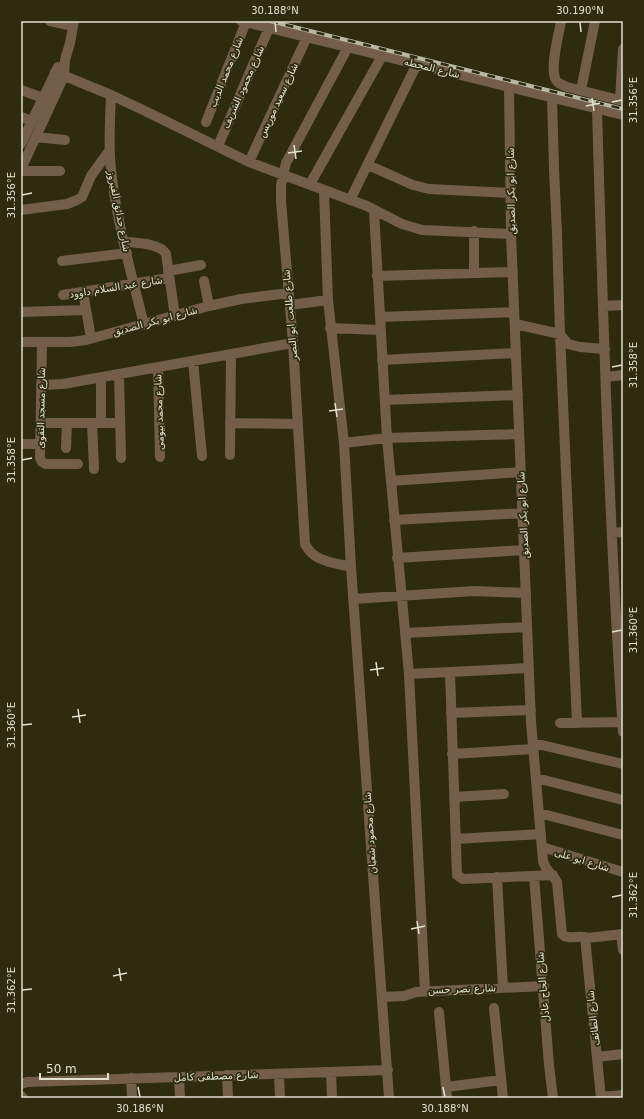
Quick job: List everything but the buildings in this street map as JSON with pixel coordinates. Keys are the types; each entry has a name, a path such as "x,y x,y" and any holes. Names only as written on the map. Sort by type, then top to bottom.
{"street":[{"path":"50,21 73,24 65,60 36,137 21,170 60,171"},
{"path":"561,21 553,68 554,75 559,84 621,100 623,49"},
{"path":"581,90 595,21"},
{"name":"شارع المحطه","path":"244,22 623,115"},
{"name":"شارع محمد الديب","path":"206,122 244,22"},
{"name":"شارع محمود الشريف","path":"218,146 269,28"},
{"name":"شارع سعيد موريس","path":"249,162 307,37"},
{"name":"شارع طلعت ابو النصر","path":"348,47 291,153 282,175 281,201 293,343 304,544 308,551 315,557 351,567"},
{"path":"310,184 382,56"},
{"path":"350,200 417,64"},
{"path":"60,74 111,95 249,162 367,206 374,211 413,228 422,230 474,231 511,234"},
{"path":"21,144 43,98 60,74"},
{"name":"شارع ابو بكر الصديق","path":"509,87 511,234 527,627 533,746 542,848 545,868 553,875 557,882 562,934 567,937 585,937"},
{"path":"21,90 43,98"},
{"name":"شارع حدائق الفيروز","path":"111,95 109,151 115,202 144,325"},
{"path":"552,98 560,334 577,723"},
{"path":"560,723 623,726 619,604 612,533 597,109"},
{"path":"21,117 32,120"},
{"path":"36,137 65,140"},
{"path":"21,210 67,204 82,197 91,176 109,151"},
{"path":"368,165 413,185 429,189 511,193"},
{"name":"شارع محمود شعبان","path":"324,191 330,328 344,443 353,599 389,1098"},
{"path":"374,211 387,438 408,674 425,991"},
{"path":"474,231 474,273"},
{"path":"124,242 158,247 161,248 166,254 175,316"},
{"path":"62,261 127,253"},
{"name":"شارع عبد السلام داوود","path":"63,296 134,284 201,265"},
{"path":"377,276 513,272"},
{"path":"204,281 209,306"},
{"path":"83,292 91,338"},
{"name":"شارع ابو بكر الصديق","path":"21,342 70,342 144,325 209,306 289,293"},
{"path":"290,305 328,300"},
{"path":"603,306 623,304"},
{"name":"شارع عبد السلام داوود","path":"21,312 86,310"},
{"path":"380,317 514,312"},
{"path":"515,324 560,334 568,344 580,347 605,349"},
{"path":"330,328 380,330"},
{"name":"شارع مسجد التقوى","path":"42,342 40,458 44,463 78,464"},
{"path":"41,385 56,385 293,343"},
{"path":"382,360 516,353"},
{"path":"230,455 231,354"},
{"path":"194,361 202,456"},
{"name":"شارع محمد بيومى","path":"158,367 160,457"},
{"path":"118,374 121,458"},
{"path":"606,377 623,375"},
{"path":"94,469 101,377"},
{"path":"385,400 518,394"},
{"path":"40,423 120,423"},
{"path":"66,448 67,423"},
{"path":"230,423 298,424"},
{"path":"344,443 387,438 519,434"},
{"path":"21,444 40,444"},
{"path":"391,481 521,472"},
{"path":"394,520 523,513"},
{"path":"612,533 623,532"},
{"path":"397,558 524,550"},
{"path":"353,599 474,591 526,592"},
{"path":"405,633 527,627"},
{"path":"408,674 529,668"},
{"path":"450,672 457,875 463,879 553,875"},
{"path":"451,713 531,710"},
{"path":"452,754 533,746 623,764"},
{"path":"536,778 623,800"},
{"path":"454,797 504,794"},
{"path":"539,812 623,835"},
{"path":"456,839 541,834"},
{"name":"شارع ابو على","path":"542,848 623,872"},
{"name":"شارع الحاج عادل","path":"534,876 553,1098"},
{"path":"497,877 504,988"},
{"path":"585,937 622,934 623,950"},
{"name":"شارع الطائف","path":"585,937 601,1098"},
{"name":"شارع نصر حسن","path":"382,997 404,996 425,991 544,986"},
{"path":"494,1008 503,1098"},
{"path":"439,1012 447,1098"},
{"path":"596,1057 623,1054"},
{"name":"شارع مصطفى كامل","path":"21,1084 26,1082 388,1070"},
{"path":"331,1072 332,1098"},
{"path":"279,1074 280,1098"},
{"path":"227,1075 228,1098"},
{"path":"179,1077 180,1098"},
{"path":"131,1078 132,1098"},
{"path":"446,1087 501,1080"},
{"path":"601,1098 623,1095"}],"railway":[{"path":"270,21 623,109"}]}
